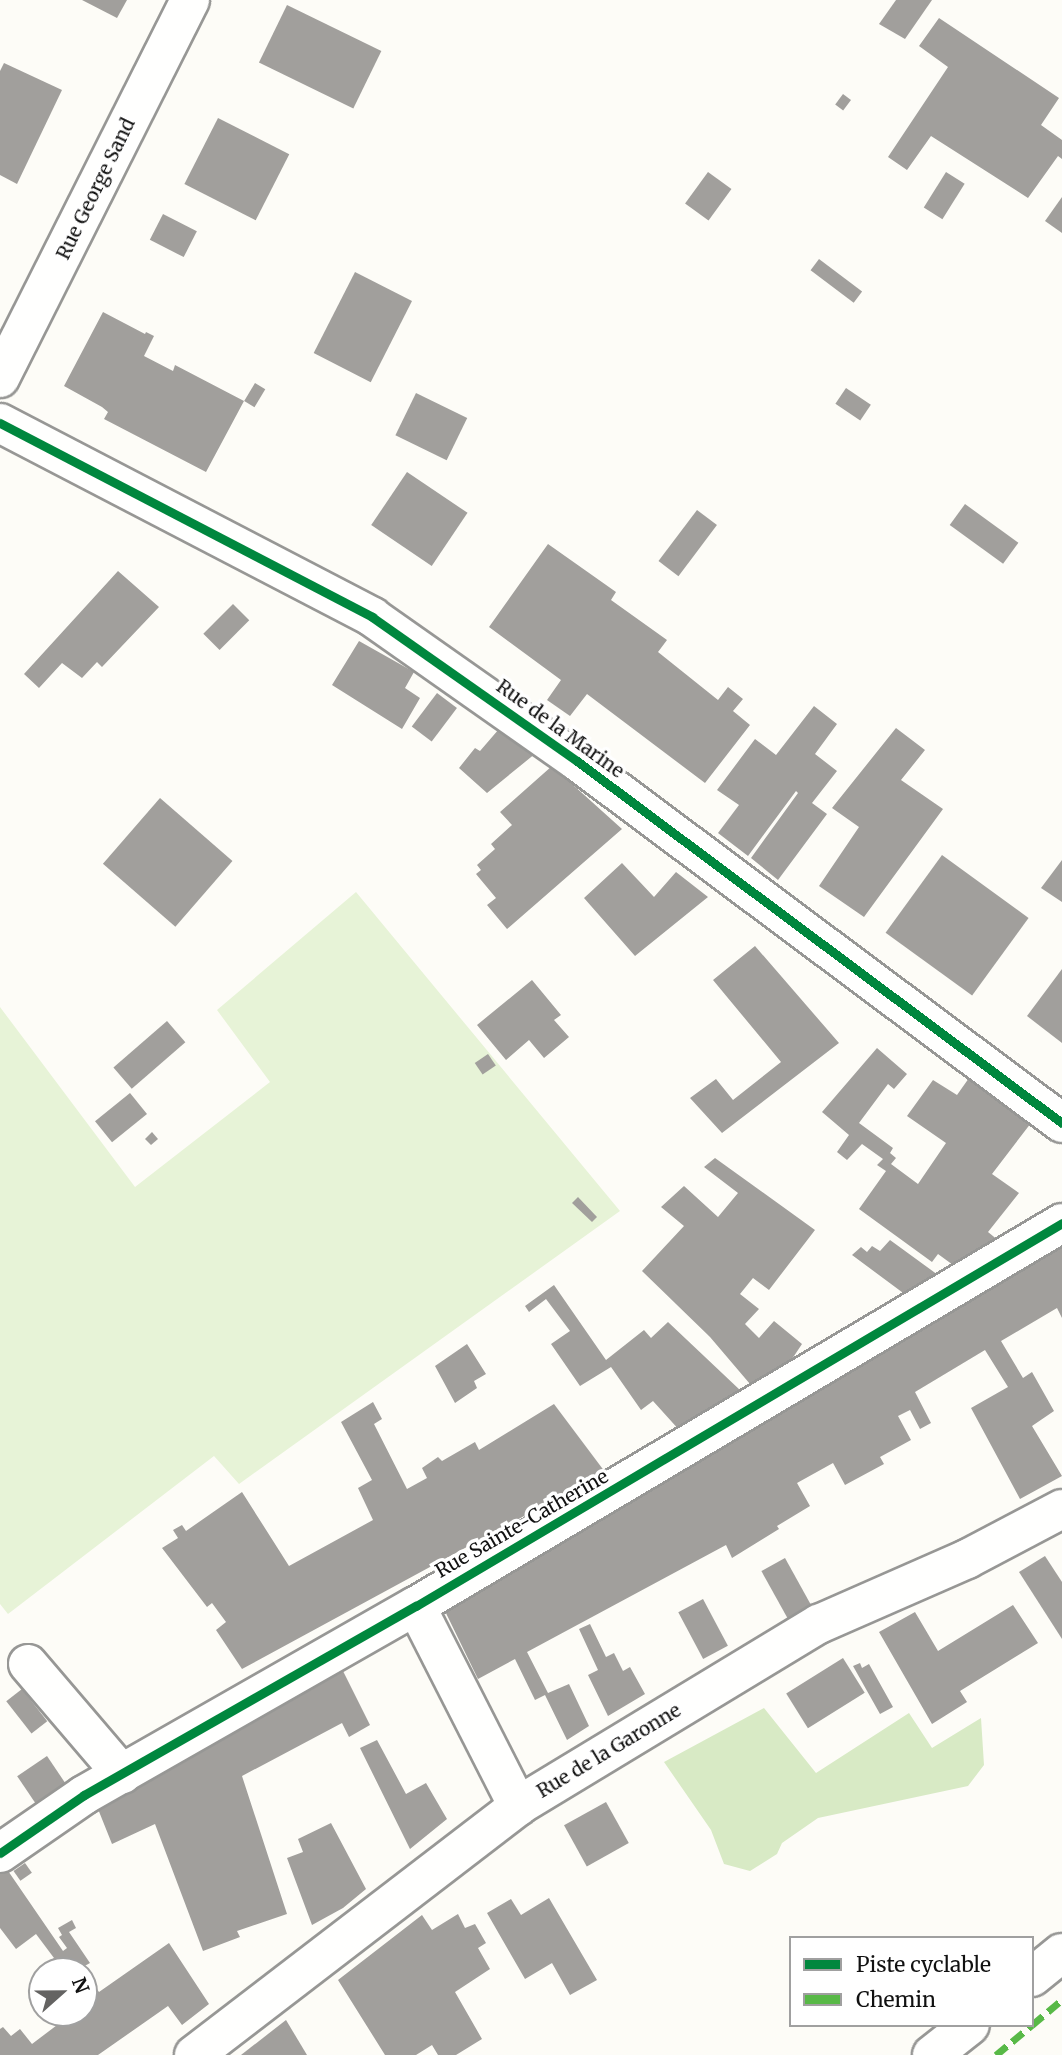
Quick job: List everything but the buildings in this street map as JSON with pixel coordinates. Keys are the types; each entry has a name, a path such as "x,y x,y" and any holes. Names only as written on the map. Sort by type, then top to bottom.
{"street":[{"name":"Rue George Sand","path":"0,378 190,0"},
{"name":"Rue de la Marine","path":"0,423 372,617 577,761 1062,1123"},
{"name":"Rue Sainte-Catherine","path":"0,1853 84,1795 416,1606 1062,1223"},
{"name":"Rue de la Garonne","path":"194,2055 518,1805 819,1623 967,1559 1062,1508"},
{"path":"416,1606 518,1805"},
{"path":"29,1664 122,1774"},
{"path":"1034,1975 1062,1953"},
{"path":"932,2055 967,2027"}],"green space":[{"path":"356,892 620,1211 239,1484 214,1456 8,1614 0,1604 0,1007 135,1187 270,1082 217,1010"},
{"path":"764,1708 816,1773 909,1713 932,1748 981,1718 984,1765 968,1786 818,1818 782,1843 777,1854 750,1871 724,1864 711,1830 664,1762"}],"marked path":[{"path":"1034,2023 1062,2000"},
{"path":"996,2055 1030,2027"}],"cycle path":[{"path":"0,423 372,617 577,761 1062,1123"},
{"path":"0,1853 84,1795 416,1606 1062,1223"}]}
